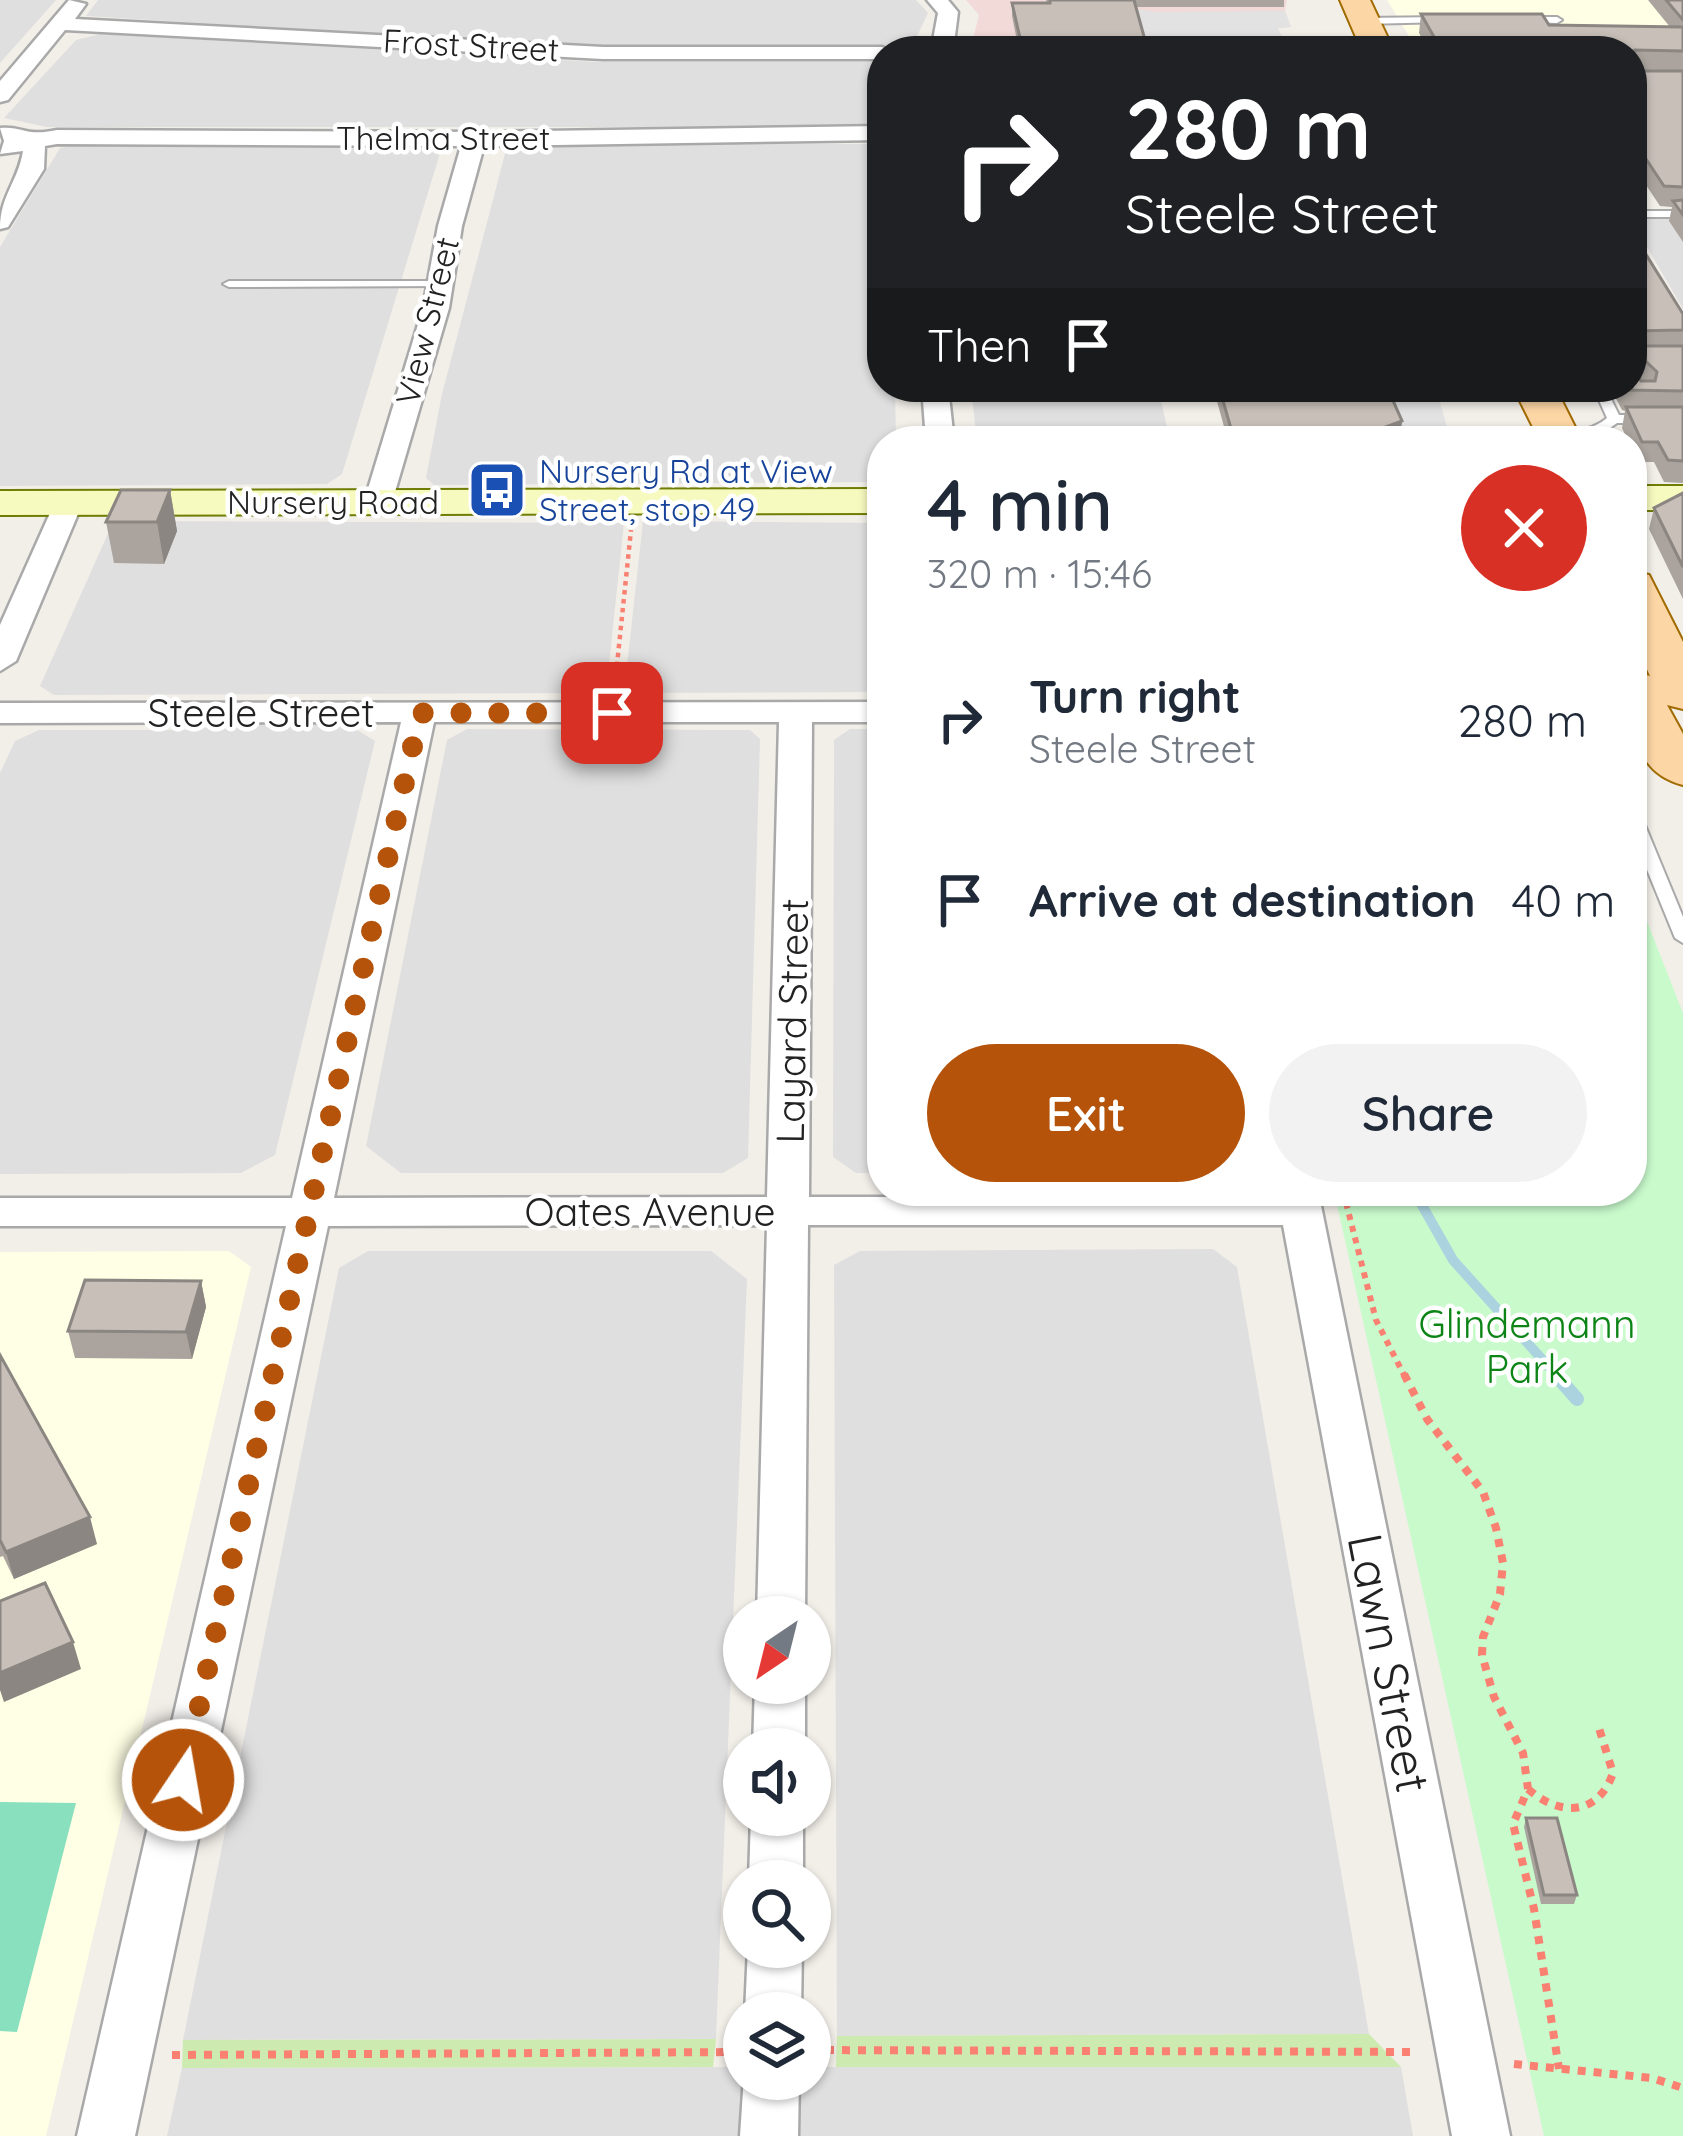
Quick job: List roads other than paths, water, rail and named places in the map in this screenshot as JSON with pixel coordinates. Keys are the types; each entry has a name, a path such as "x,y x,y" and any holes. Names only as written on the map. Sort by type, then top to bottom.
{"main road":[{"path":"1323,0 1339,36"},
{"path":"1506,402 1527,426"},
{"path":"1647,498 1683,498"},
{"name":"Nursery Road","path":"0,503 867,501"},
{"path":"1647,617 1683,694"},
{"path":"1647,714 1672,761 1683,769"}],"street":[{"path":"0,95 80,0"},
{"path":"937,0 948,11 944,36"},
{"name":"Frost Street","path":"61,24 603,53 867,53"},
{"name":"Thelma Street","path":"6,144 99,136 474,139 867,133"},
{"name":"View Street","path":"378,502 441,284 474,139"},
{"path":"0,222 32,170 35,148 6,144"},
{"path":"0,661 69,502"},
{"name":"Steele Street","path":"0,713 867,712"},
{"path":"106,2136 420,713"},
{"name":"Layard Street","path":"781,1596 796,713"},
{"name":"Oates Avenue","path":"0,1212 790,1212 1015,1206"},
{"name":"Lawn Street","path":"1315,1206 1481,2136"},
{"path":"770,2136 771,2100"}],"lane":[{"path":"1360,10 1463,20"},
{"path":"1510,20 1557,20"},
{"path":"1647,214 1683,214"},
{"path":"229,284 441,284"},
{"path":"1631,409 1683,419"},
{"path":"1647,850 1683,938"}],"waterway":[{"path":"1422,1206 1453,1260 1558,1377"},
{"path":"1555,1374 1577,1399"}],"place":[{"name":"Nursery Rd at View Street, stop 49","path":"497,490"}],"park label":[{"name":"Glindemann Park","path":"1527,1346"}]}
